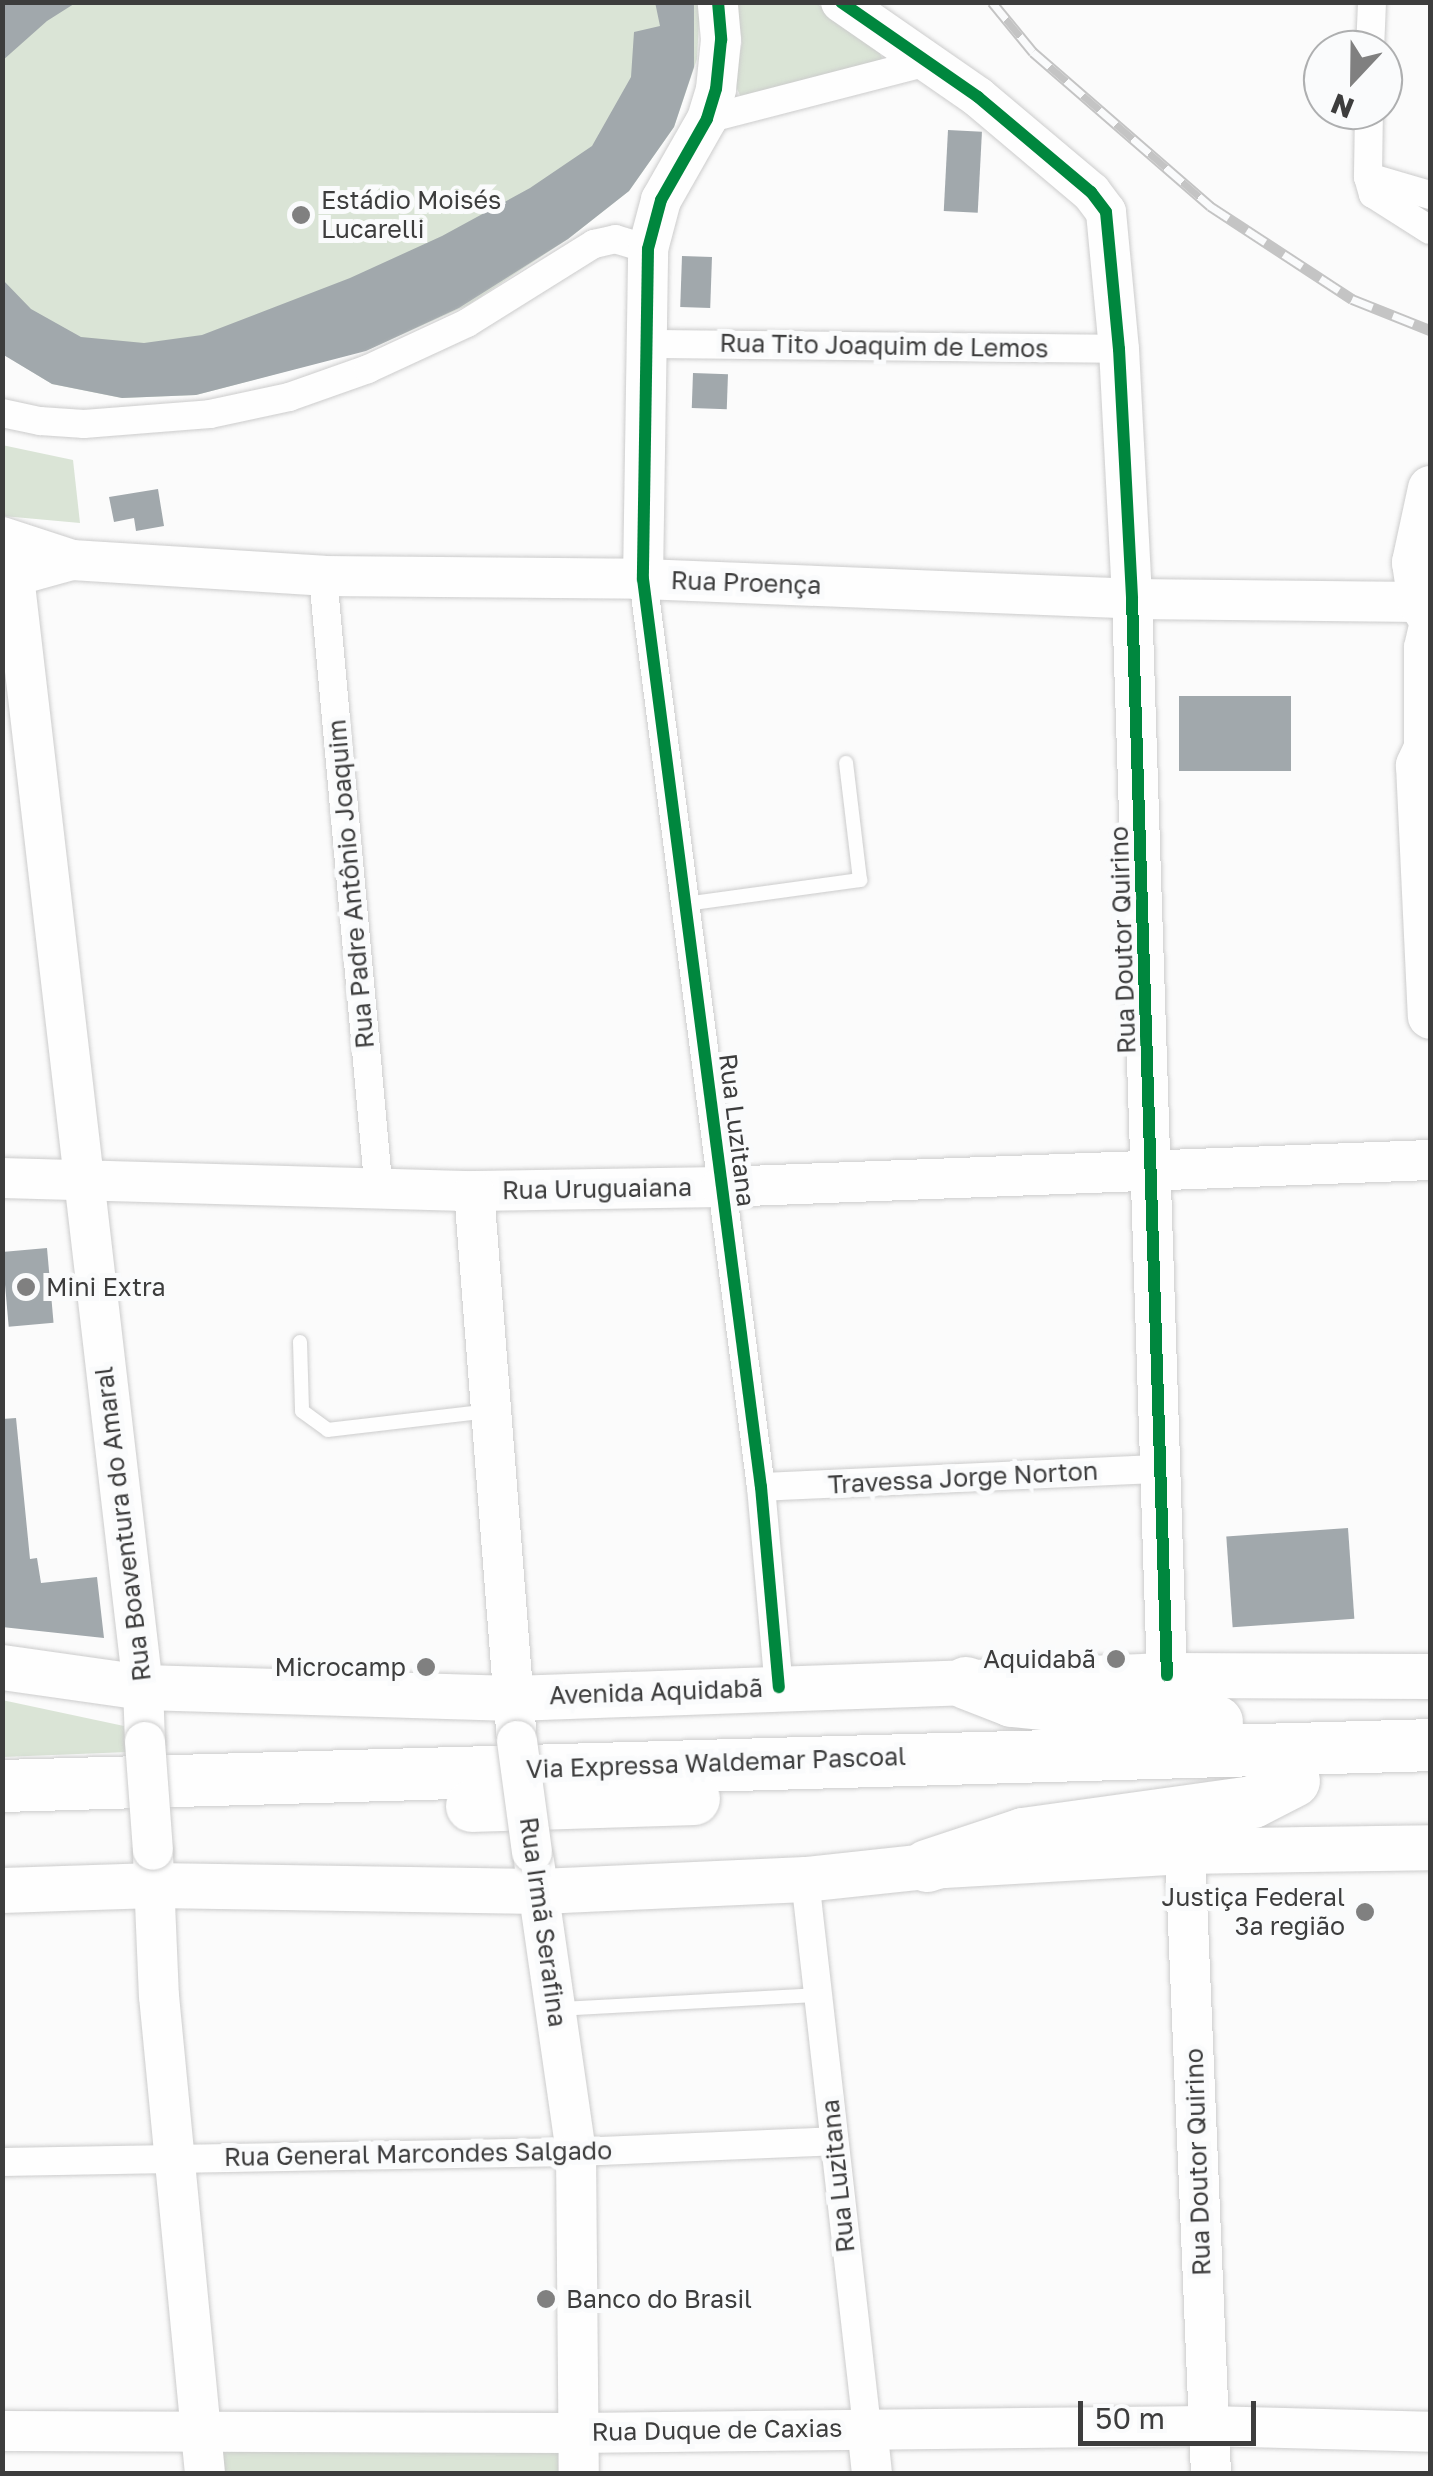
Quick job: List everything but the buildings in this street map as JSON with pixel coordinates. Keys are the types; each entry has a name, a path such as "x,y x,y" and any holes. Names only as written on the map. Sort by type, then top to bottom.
{"highway":[{"path":"927,1866 1023,1834 1253,1802 1334,1763 1309,1731 1012,1701 966,1684"},
{"name":"Via Expressa Waldemar Pascoal","path":"2,1817 1334,1763 1430,1744"},
{"name":"Via Expressa Waldemar Pascoal","path":"2,1786 1334,1763 1430,1777"}],"main road":[{"path":"643,578 648,249 660,200 706,120 721,40 718,2"},
{"path":"841,2 927,62"},
{"name":"Rua Doutor Quirino","path":"927,62 978,97 1103,205 1119,349 1132,599 1164,1469 1167,1675"},
{"path":"1425,610 1414,562 1430,488"},
{"name":"Rua Proença","path":"2,537 72,560 323,576 643,578 1425,610"},
{"name":"Rua Proença","path":"8,575 72,560"},
{"name":"Rua Boaventura do Amaral","path":"8,575 143,1687 160,1996 205,2474"},
{"path":"1425,779 1430,1016"},
{"name":"Rua Uruguaiana","path":"2,1178 379,1192 474,1191 722,1187 1430,1160"},
{"name":"Rua Irmã Serafina","path":"474,1191 515,1720 576,2152 575,2433 579,2474"},
{"name":"Avenida Aquidabã","path":"2,1667 143,1687 515,1720 779,1687 1167,1675 1430,1676"},
{"path":"2,1890 153,1868 536,1871 805,1879 927,1866 1186,1851 1430,1847"},
{"name":"Rua Doutor Quirino","path":"1186,1851 1211,2474"},
{"name":"Rua Duque de Caxias","path":"2,2431 575,2433 1209,2426 1430,2432"},
{"name":"Rua Luzitana","path":"867,2427 872,2474"}],"street":[{"path":"1371,30 1372,2"},
{"path":"706,120 927,62"},
{"path":"1369,130 1368,177 1379,201 1430,230"},
{"path":"1368,177 1430,196"},
{"path":"2,412 40,421 84,424 210,414 289,397 368,369 466,324 594,244 615,239 648,249"},
{"name":"Rua Tito Joaquim de Lemos","path":"648,344 1119,349"},
{"name":"Rua Padre Antônio Joaquim","path":"323,576 379,1192"},
{"name":"Rua Luzitana","path":"643,578 762,1487 779,1687"},
{"path":"1425,610 1418,646 1425,779"},
{"name":"Travessa Jorge Norton","path":"762,1487 1164,1469"},
{"name":"Rua Luzitana","path":"805,1879 867,2427"},
{"name":"Rua General Marcondes Salgado","path":"2,2162 576,2152 834,2140"}],"lane":[{"path":"686,904 860,880 846,763"},
{"path":"300,1342 302,1411 328,1430 491,1411"},
{"path":"556,2009 818,1995"}],"green space":[{"name":"Estádio Moisés Lucarelli","path":"2,3 700,3 697,59 674,127 629,191 568,239 468,305 370,349 196,395 122,398 52,384 3,354"},
{"path":"737,3 816,3 877,47 882,58 876,69 741,97 734,83 742,43"},
{"path":"2,445 73,460 80,523 3,516"},
{"path":"2,1700 124,1726 128,1752 3,1757"},
{"path":"221,2448 558,2448 558,2473 221,2473"}],"railway":[{"path":"992,2 1033,52 1210,206 1352,299 1430,330"}],"cycle path":[{"path":"718,2 721,40 716,89 707,119 661,200 648,249 643,579 761,1487 779,1687"},
{"path":"841,2 978,97 1091,192 1106,212 1119,349 1132,599 1167,1675"}],"place":[{"name":"Estádio Moisés Lucarelli","path":"301,215"},
{"name":"Mini Extra","path":"26,1287"},
{"name":"Aquidabã","path":"1116,1659"},
{"name":"Microcamp","path":"426,1667"},
{"name":"Justiça Federal 3ª região","path":"1365,1912"},
{"name":"Banco do Brasil","path":"546,2299"}]}
